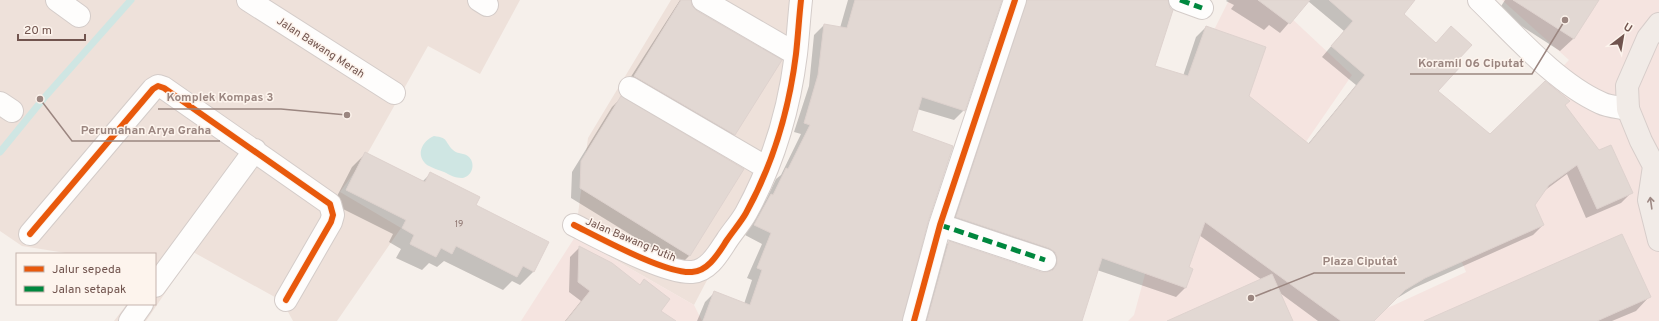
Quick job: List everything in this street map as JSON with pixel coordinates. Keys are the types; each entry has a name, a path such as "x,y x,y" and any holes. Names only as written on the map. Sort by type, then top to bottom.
{"main road":[{"path":"1659,24 1648,38 1627,86 1628,109 1641,141 1656,168 1649,200 1659,240"}],"street":[{"path":"57,0 78,16"},
{"name":"Jalan Bawang Merah","path":"248,0 394,93"},
{"path":"703,0 796,54"},
{"path":"630,88 767,168 778,139 786,111 796,54 801,0"},
{"path":"914,321 940,225 1014,0"},
{"path":"1180,0 1202,8"},
{"path":"1479,0 1550,68 1582,93 1603,104 1628,109"},
{"path":"30,234 153,89 158,86 164,88 330,204 332,209 332,222 286,300"},
{"path":"156,285 254,150"},
{"name":"Jalan Bawang Putih","path":"574,225 662,266 693,272 704,268 717,255 746,213 767,168"},
{"path":"940,225 1045,260"},
{"path":"130,321 141,305"}],"shaded area":[{"path":"0,0 520,0 480,74 428,46 366,156 340,192 401,228 337,321 293,321 282,301 193,252 146,321 114,321 126,305 156,305 156,253 66,253 22,246 0,231"},
{"path":"671,0 809,0 779,143 694,305 575,237 588,138"},
{"path":"1229,0 1272,0 1352,75 1250,223 1368,317 1466,272 1436,200 1569,60 1502,0 1659,0 1659,321 1128,321 1134,315 1208,42"},
{"path":"575,237 694,305 702,321 521,321"}],"water":[{"path":"434,136 446,140 455,152 465,154 469,157 472,163 472,170 468,175 462,178 455,177 427,165 423,161 421,153 423,145"}],"building":[{"path":"681,0 691,0 692,6 697,11 782,60 735,135 634,76"},
{"path":"855,0 1002,0 965,111 922,97 912,131 953,146 928,222 902,321 703,321 714,291 750,305 762,270 757,268 771,233 754,225 771,194 773,195 786,168 788,169 810,125 804,123 818,75 824,24 847,28"},
{"path":"1027,0 1168,0 1170,8 1173,10 1155,66 1188,76 1206,26 1266,47 1249,96 1309,144 1365,75 1331,46 1353,21 1329,0 1415,0 1404,14 1436,43 1451,26 1472,45 1456,62 1461,66 1438,91 1490,134 1545,81 1570,101 1565,105 1599,150 1611,145 1633,193 1597,209 1577,165 1549,185 1535,205 1544,225 1425,278 1405,290 1374,321 1341,321 1205,222 1189,267 1193,269 1186,288 1102,258 1082,321 927,321 949,241 1041,272 1053,270 1057,264 1055,252 1049,248 956,217"},
{"path":"1258,0 1310,0 1290,24"},
{"path":"1513,0 1599,0 1574,39"},
{"path":"621,96 744,169 690,256 580,188 581,161"},
{"path":"365,152 425,182 430,172 480,197 476,205 549,242 534,272 523,266 517,277 456,246 452,254 441,248 436,257 410,244 414,235 402,228 406,220 346,190"},
{"path":"1622,234 1651,297 1597,321 1424,321"},
{"path":"579,246 612,263 640,285 644,279 670,299 661,311 676,321 566,321 590,291 578,282"},
{"path":"1272,274 1293,321 1167,321"}],"waterway":[{"path":"0,152 44,98 131,0"}],"marked path":[{"path":"1180,0 1202,8"},
{"path":"940,225 1045,260"}],"cycle path":[{"path":"574,225 633,254 666,267 692,272 698,271 708,265 742,220 756,194 772,156 784,116 793,75 801,0"},
{"path":"914,321 940,225 1015,0"},
{"path":"30,234 153,89 158,86 164,88 330,204 333,215 331,222 286,300"}],"place":[{"name":"Koramil 06 Ciputat","path":"1565,20"},
{"name":"Perumahan Arya Graha","path":"40,99"},
{"name":"Komplek Kompas 3","path":"347,115"},
{"name":"Plaza Ciputat","path":"1251,298"}]}
